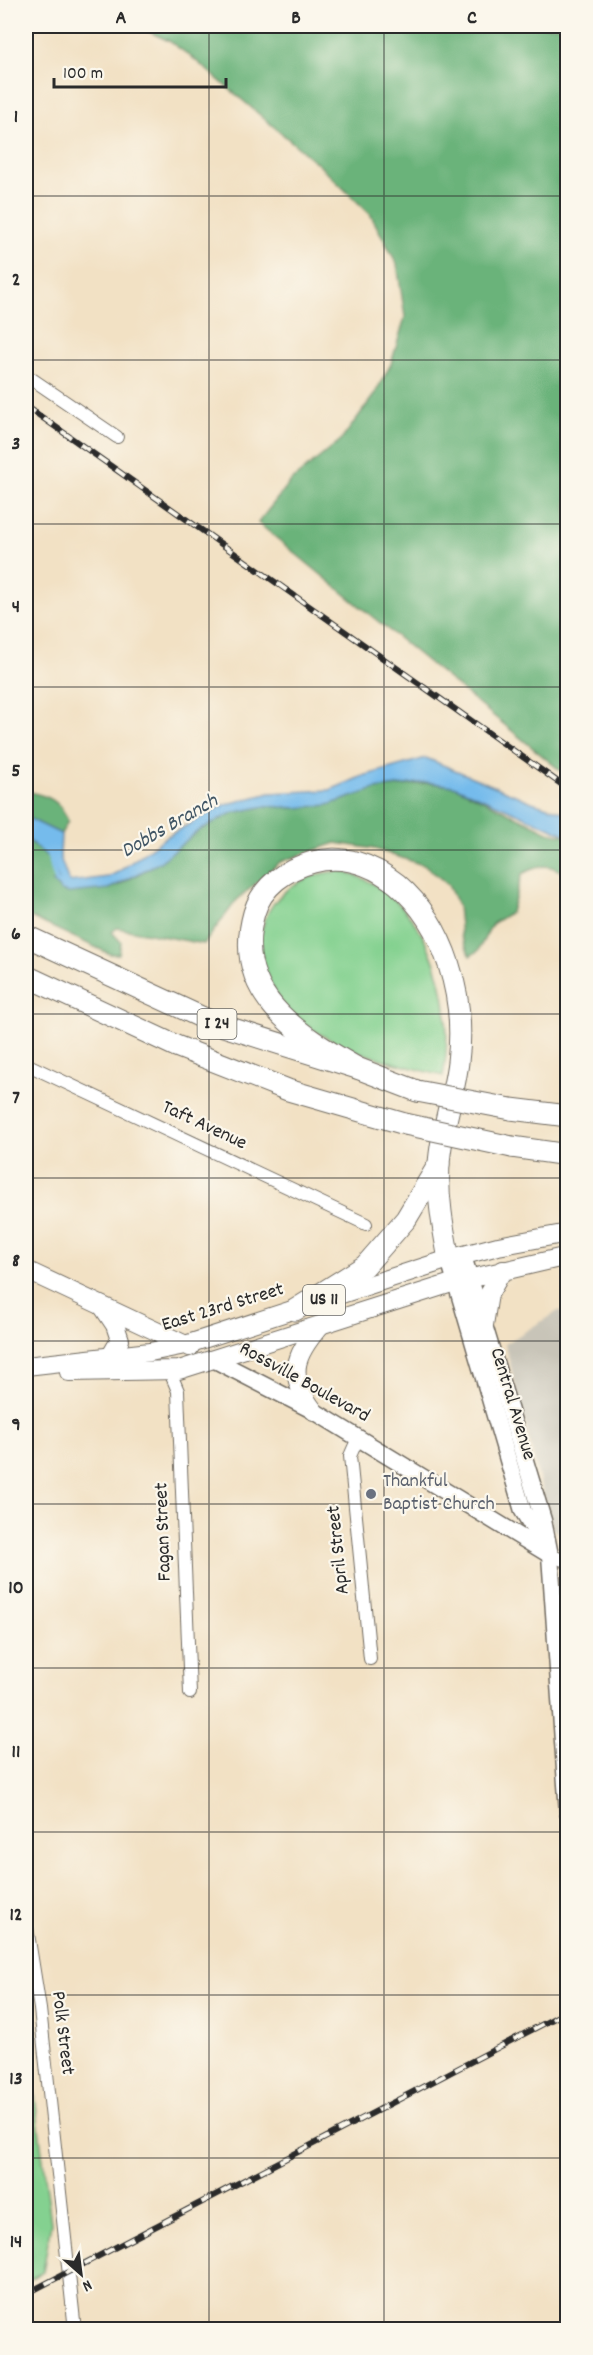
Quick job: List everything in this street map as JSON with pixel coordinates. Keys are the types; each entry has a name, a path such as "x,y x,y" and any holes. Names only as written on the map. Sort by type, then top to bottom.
{"highway":[{"path":"357,1068 310,1041 280,1017 259,985 249,936 255,910 271,884 296,866 331,857 356,862 387,876 414,899 432,924 446,954 455,990 459,1060 439,1164 441,1223 456,1257"},
{"name":"I 24","path":"26,936 214,1023 357,1068 417,1091 511,1109 567,1116"},
{"name":"I 24","path":"26,976 186,1050 288,1090 405,1124 512,1147 567,1155"},
{"path":"295,1310 365,1266 406,1219 439,1164"}],"main road":[{"name":"East 23rd Street","path":"26,1366 110,1357 185,1345 456,1257 567,1233"},
{"name":"US 11","path":"26,1372 170,1372 215,1360 462,1280 567,1256"},
{"name":"Central Avenue","path":"456,1257 522,1511 550,1555"},
{"name":"Rossville Boulevard","path":"26,1270 185,1345 314,1411 550,1555"},
{"path":"484,1325 489,1294 503,1270"},
{"name":"Central Avenue","path":"462,1280 484,1325 543,1520 550,1555 567,1812"},
{"path":"102,1306 115,1326 120,1340 110,1357"},
{"path":"314,1411 303,1398 297,1376 297,1357 320,1326"}],"street":[{"path":"26,375 117,437"},
{"name":"Taft Avenue","path":"26,1064 366,1224"},
{"name":"Fagan Street","path":"170,1372 178,1391 190,1693"},
{"name":"April Street","path":"358,1438 350,1456 370,1659"},
{"path":"550,1555 567,1562"},
{"name":"Polk Street","path":"26,1921 40,2009 75,2330"}],"shaded area":[{"path":"567,1310 567,1537 552,1529 505,1344 558,1311"}],"green space":[{"path":"137,26 567,26 567,776 258,523 291,481 342,439 374,395 391,364 405,317 397,264 370,214 319,165 194,59 169,41"},
{"path":"428,783 454,786 548,832 567,836 567,875 555,868 545,866 522,874 511,912 492,924 478,951 470,956 461,936 458,906 448,885 426,866 375,849 336,843 280,862 236,901 204,944 117,928 112,932 121,942 119,954 110,954 26,915 26,838 50,859 59,882 54,882 61,891 109,889 160,862 198,831 232,813 266,806 296,808 328,805 375,789"},
{"path":"26,791 57,803 68,821 61,834 26,817"},
{"path":"340,871 370,882 395,900 415,924 430,951 440,982 446,1013 443,1076 364,1054 327,1038 292,1015 281,1002 273,987 262,956 261,937 265,919 273,904 285,891 301,881 319,874"},
{"path":"26,2027 51,2223 43,2272 26,2281"}],"water":[{"path":"426,758 532,802 567,813 567,835 454,786 426,782 375,789 328,805 296,808 266,806 232,813 198,831 160,862 109,889 69,893 61,891 53,882 59,882 50,859 26,838 26,817 61,834 60,857 69,882 108,877 166,837 224,805 270,793 330,790 363,776"}],"waterway":[{"name":"Dobbs Branch","path":"48,854 57,883 62,884"}],"railway":[{"path":"26,406 568,789"},
{"path":"26,2294 568,2011"}],"place":[{"name":"Thankful Baptist Church","path":"371,1494"}]}
